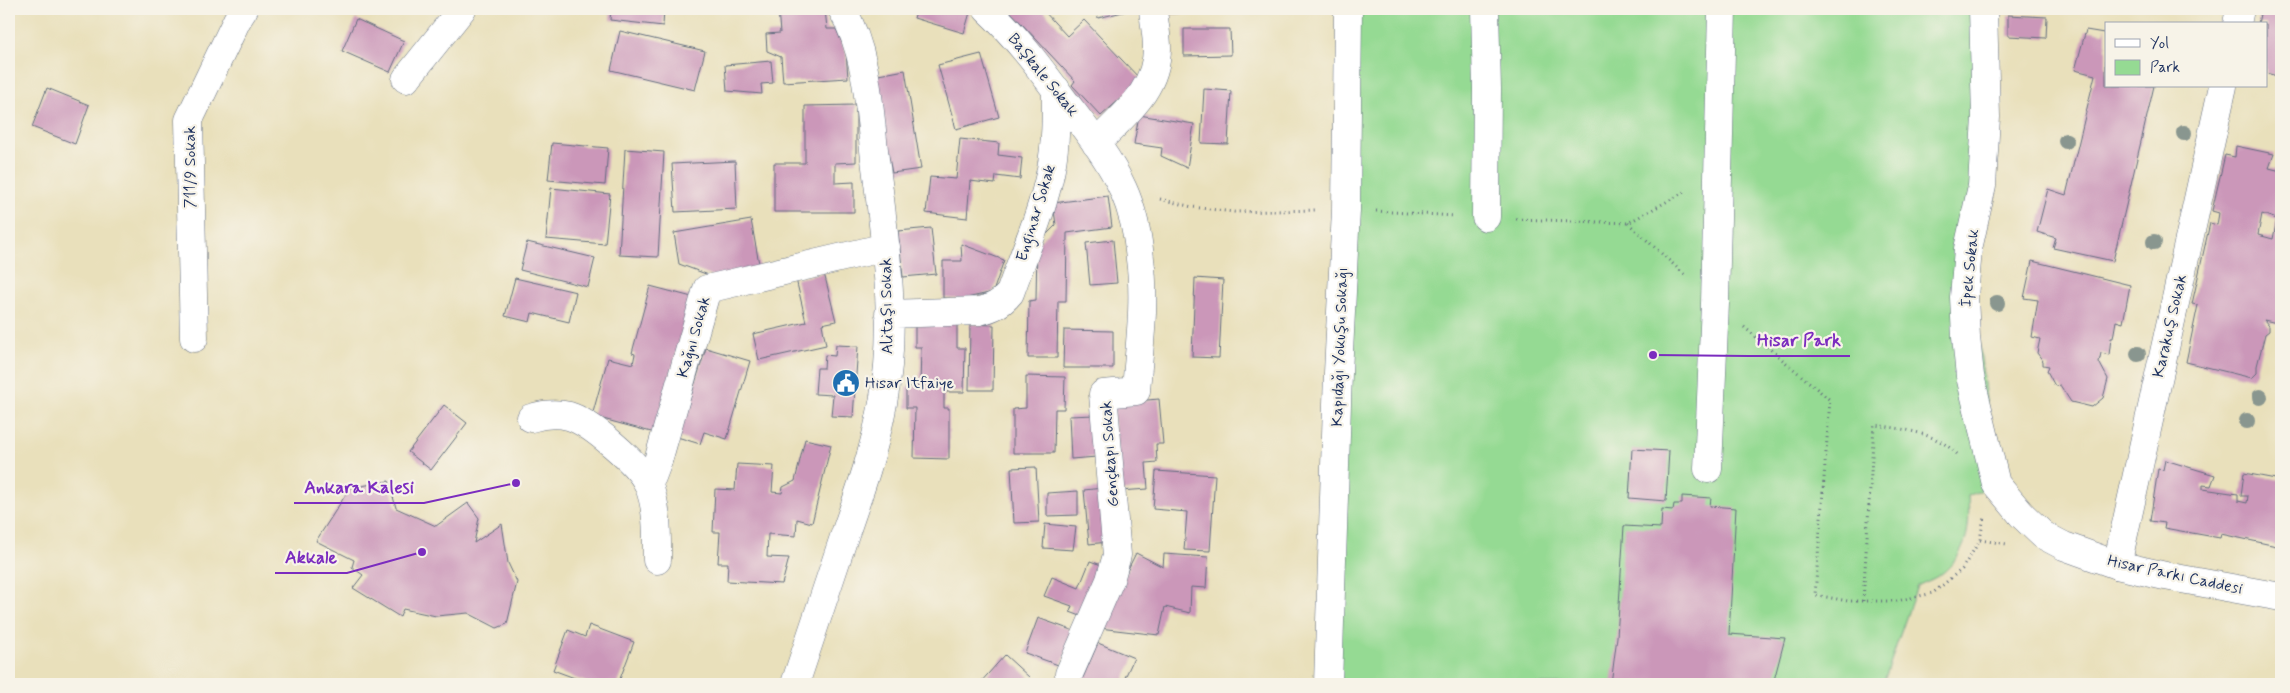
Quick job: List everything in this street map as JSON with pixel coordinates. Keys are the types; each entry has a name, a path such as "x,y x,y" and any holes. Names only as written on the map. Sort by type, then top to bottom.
{"street":[{"name":"711/9 Sokak","path":"194,338 189,120 244,9"},
{"path":"406,79 462,9"},
{"name":"Alitaşı Sokak","path":"795,684 870,461 884,402 889,314 886,247 861,52 852,26 842,9"},
{"name":"Başkale Sokak","path":"987,9 1023,48 1096,144"},
{"path":"1096,144 1142,96 1150,83 1156,65 1157,47 1153,9"},
{"name":"Kapıdağı Yokuşu Sokağı","path":"1328,684 1338,373 1346,210 1348,9"},
{"path":"1485,9 1487,88 1486,217"},
{"path":"1708,469 1720,172 1722,9"},
{"name":"İpek Sokak","path":"1983,9 1986,118 1982,186 1968,249 1964,297 1966,337 1970,376 1996,484 2022,515"},
{"path":"2237,22 2240,9"},
{"name":"Karakuş Sokak","path":"2117,565 2223,88"},
{"name":"Enginar Sokak","path":"889,314 979,311 1002,302 1010,293 1051,172 1055,133 1056,89"},
{"name":"Gençkapı Sokak","path":"1070,674 1115,566 1117,543 1103,394 1136,391 1142,292 1141,260 1134,224 1123,190 1096,144"},
{"name":"Kağnı Sokak","path":"647,482 652,478 658,461 707,290 886,247"},
{"path":"531,418 546,414 561,414 572,417 586,424 632,464 647,482 655,504 657,560"},
{"name":"Hisar Parkı Caddesi","path":"2022,515 2043,535 2064,546 2117,565 2165,576 2281,597"}],"path":[{"path":"1628,223 1720,172"},
{"path":"1830,400 1815,595 1848,601 1897,601 1933,593 1962,568 1980,540 1985,509"},
{"path":"1863,601 1874,425 1910,430 1946,444 1960,457"}],"green space":[{"path":"1348,9 1983,9 1968,249 1996,484 1968,496 1968,527 1959,554 1945,571 1917,586 1883,684 1328,684"}],"building":[{"path":"611,9 664,9 663,26 610,20"},
{"path":"778,9 825,9 827,29 836,29 846,52 848,78 783,82 781,57 767,51 766,34 780,33"},
{"path":"917,9 971,9 964,33 914,18"},
{"path":"1008,9 1042,9 1067,36 1084,20 1141,80 1101,116 1072,85 1075,81"},
{"path":"1096,9 1135,9 1098,18"},
{"path":"1162,9 1231,9 1231,12 1162,14"},
{"path":"2261,9 2281,9 2281,77 2268,74 2268,22 2258,22"},
{"path":"2008,15 2047,17 2046,38 2008,36"},
{"path":"356,19 404,41 390,72 342,51"},
{"path":"1184,29 1230,29 1231,55 1184,56"},
{"path":"2086,30 2104,33 2105,30 2105,88 2154,88 2113,261 2053,248 2056,238 2037,232 2048,189 2066,195 2095,75 2075,70"},
{"path":"620,31 705,51 695,90 611,70"},
{"path":"981,54 999,117 956,129 938,65"},
{"path":"771,61 773,83 761,84 762,94 727,91 725,65"},
{"path":"905,70 921,169 892,173 873,76"},
{"path":"47,88 89,105 75,144 32,127"},
{"path":"1204,89 1231,91 1228,144 1201,143"},
{"path":"856,105 856,162 835,163 835,183 854,182 854,212 774,212 774,163 805,163 805,106"},
{"path":"1139,115 1194,124 1187,168 1161,156 1162,148 1134,144"},
{"path":"960,139 999,143 998,155 1022,158 1020,179 996,176 995,184 970,181 967,218 926,213 930,177 956,179"},
{"path":"552,143 608,148 605,185 548,180"},
{"path":"2236,146 2274,154 2269,168 2281,171 2281,324 2264,320 2269,326 2269,331 2265,334 2257,373 2252,378 2186,362 2198,305 2192,304 2210,223 2217,225 2219,213 2212,211 2225,155 2235,157","holes":["2262,214 2277,219 2273,239 2258,235"]},
{"path":"625,149 664,152 658,257 619,255"},
{"path":"735,161 737,209 675,212 672,164"},
{"path":"551,188 610,194 605,244 546,239"},
{"path":"1108,196 1112,227 1067,233 1066,301 1058,301 1057,358 1028,358 1029,301 1036,300 1037,244 1056,225 1053,203"},
{"path":"751,220 760,269 714,277 679,264 674,233"},
{"path":"931,228 936,274 903,277 898,231"},
{"path":"1113,240 1117,283 1090,285 1086,243"},
{"path":"527,242 595,258 588,287 520,270"},
{"path":"961,244 1004,260 993,292 962,299 943,298 943,261 962,261"},
{"path":"2032,261 2130,285 2123,323 2116,321 2109,355 2101,353 2099,362 2108,379 2103,398 2092,407 2071,402 2060,385 2055,386 2047,371 2049,366 2043,365 2043,361 2037,353 2040,339 2032,337 2038,300 2024,298"},
{"path":"824,273 836,321 822,324 826,345 759,360 753,334 806,322 796,279"},
{"path":"515,278 576,292 569,322 532,313 530,322 505,316"},
{"path":"1195,278 1223,280 1219,358 1192,357"},
{"path":"650,286 692,297 655,433 592,416 608,358 633,364 635,354 632,353"},
{"path":"957,321 957,348 965,348 964,392 944,392 944,408 949,408 949,459 914,458 915,408 906,408 906,387 920,386 921,347 915,347 915,325"},
{"path":"970,324 994,325 993,390 969,390"},
{"path":"1064,330 1113,331 1113,368 1063,368"},
{"path":"836,345 858,346 853,417 831,416 833,395 815,394 817,368 824,368 825,355 835,356"},
{"path":"706,348 750,361 727,439 704,432 700,444 674,436 687,409"},
{"path":"1026,376 1065,377 1064,409 1055,409 1054,453 1013,453 1013,409 1026,408"},
{"path":"1159,399 1163,444 1156,444 1157,462 1146,463 1148,489 1120,491 1113,403"},
{"path":"444,405 467,423 431,470 408,452"},
{"path":"1095,415 1097,457 1071,459 1069,416"},
{"path":"805,439 831,445 812,523 797,519 796,536 768,534 767,557 789,558 782,584 727,581 728,563 718,563 720,532 713,532 715,489 735,490 737,464 774,466 772,492 782,493 783,487 795,481"},
{"path":"1632,449 1669,451 1666,501 1629,498"},
{"path":"2165,460 2215,475 2211,486 2203,485 2203,489 2238,494 2238,501 2247,503 2248,496 2241,496 2244,473 2281,480 2279,517 2281,518 2281,547 2221,534 2220,538 2164,528 2165,523 2150,521 2158,469 2163,470"},
{"path":"1036,467 1039,522 1014,523 1011,468"},
{"path":"1156,471 1215,475 1210,551 1184,550 1187,512 1153,509"},
{"path":"389,481 396,508 436,526 468,503 479,518 474,543 502,524 508,563 517,582 507,624 497,628 468,613 436,616 403,609 400,617 353,588 363,575 352,567 354,560 316,541 350,488"},
{"path":"1103,488 1108,542 1089,544 1084,490"},
{"path":"1078,491 1078,515 1047,516 1047,493"},
{"path":"1682,496 1711,498 1710,506 1736,508 1729,634 1785,638 1773,684 1611,684 1617,637 1624,526 1661,528 1662,509 1673,510 1674,504 1682,504"},
{"path":"1045,524 1076,527 1073,550 1043,548"},
{"path":"1136,553 1163,567 1164,554 1208,557 1206,588 1191,587 1190,613 1165,607 1159,635 1099,628"},
{"path":"1090,561 1107,567 1086,618 1070,612 1072,606 1044,596 1052,577 1079,588"},
{"path":"1038,618 1074,631 1061,666 1025,653"},
{"path":"589,625 634,642 618,684 591,684 553,670 568,630 585,637"},
{"path":"1098,643 1134,658 1122,684 1092,684 1082,680"},
{"path":"1005,655 1029,677 1025,681 1030,684 979,684"}],"place":[{"name":"Hisar Park","path":"1653,355"},
{"name":"Hisar Itfaiye","path":"846,383"},
{"name":"Ankara Kalesi","path":"516,483"},
{"name":"Akkale","path":"422,552"}]}
